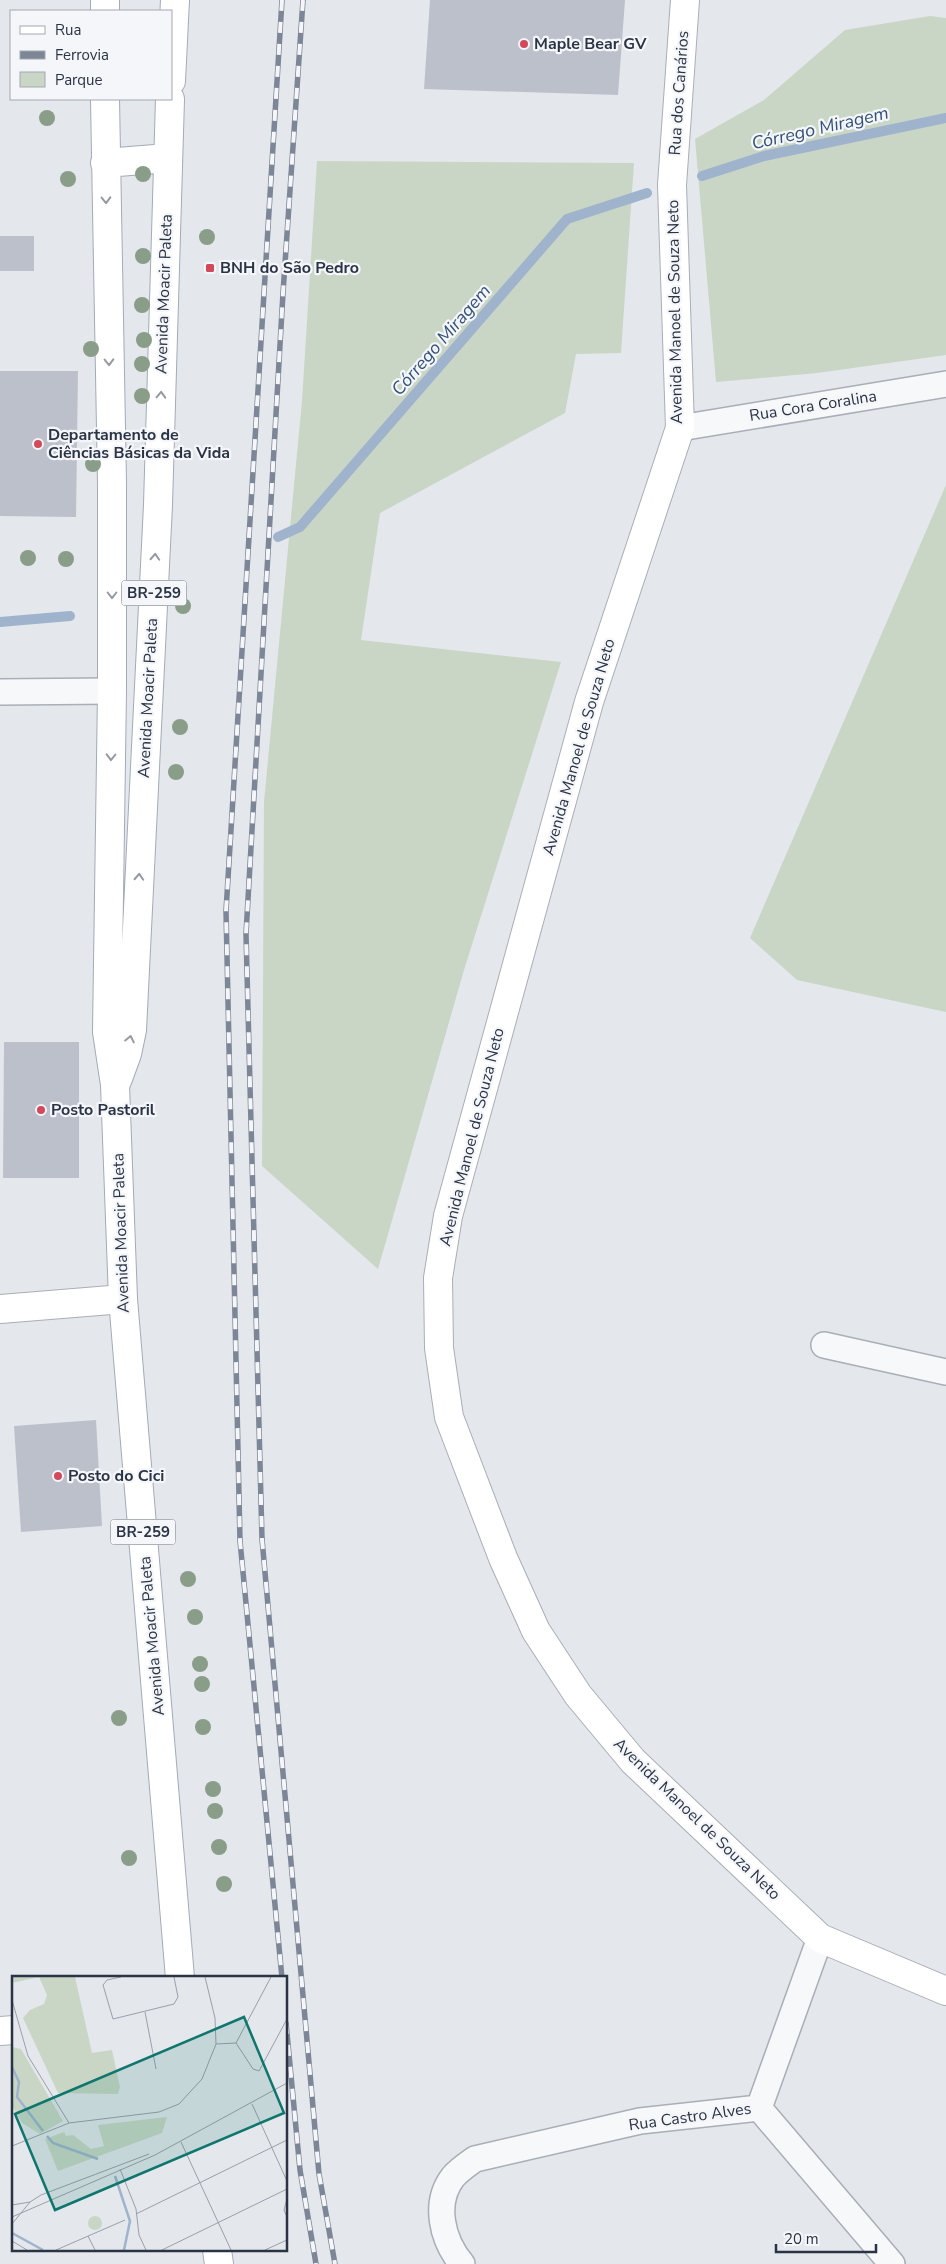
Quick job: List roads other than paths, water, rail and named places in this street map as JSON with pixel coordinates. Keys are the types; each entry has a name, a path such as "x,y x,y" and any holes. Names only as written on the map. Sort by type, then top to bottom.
{"main road":[{"path":"172,61 175,0"},
{"name":"Rua dos Canários","path":"672,185 685,0"},
{"name":"Avenida Moacir Paleta","path":"105,100 112,483 112,690 107,1032 115,1085 123,1299 180,1976"},
{"name":"Avenida Moacir Paleta","path":"115,1085 127,1054 132,1030 158,505 170,100"},
{"path":"105,163 168,158"},
{"name":"Avenida Manoel de Souza Neto","path":"672,185 680,428 589,702 448,1216 438,1278 439,1348 449,1417 504,1558 536,1631 578,1695 633,1761 820,1938 946,1991"},
{"path":"0,1309 123,1299"}],"street":[{"name":"Rua Cora Coralina","path":"680,428 946,384"},
{"path":"0,692 112,690"},
{"path":"824,1345 946,1372"},
{"name":"Rua Castro Alves","path":"462,2264 444,2234 441,2203 453,2177 475,2159 640,2121 759,2108 820,1938"},
{"path":"759,2108 892,2264"}],"waterway":[{"name":"Córrego Miragem","path":"702,176 764,156 946,118"},
{"name":"Córrego Miragem","path":"278,537 300,527 567,219 647,193"},
{"name":"Córrego Miragem","path":"0,622 70,616"}],"railway":[{"path":"282,0 226,911 240,1541 282,1976"},
{"path":"303,0 283,293 246,934 262,1539 319,2174 335,2264"},
{"path":"288,2044 300,2170 316,2264"}],"place":[{"name":"Maple Bear GV","path":"524,44"},
{"name":"BNH do São Pedro","path":"210,268"},
{"name":"Departamento de Ciências Básicas da Vida","path":"38,444"},
{"name":"Posto Pastoril","path":"41,1110"},
{"name":"Posto do Cici","path":"58,1476"}]}
